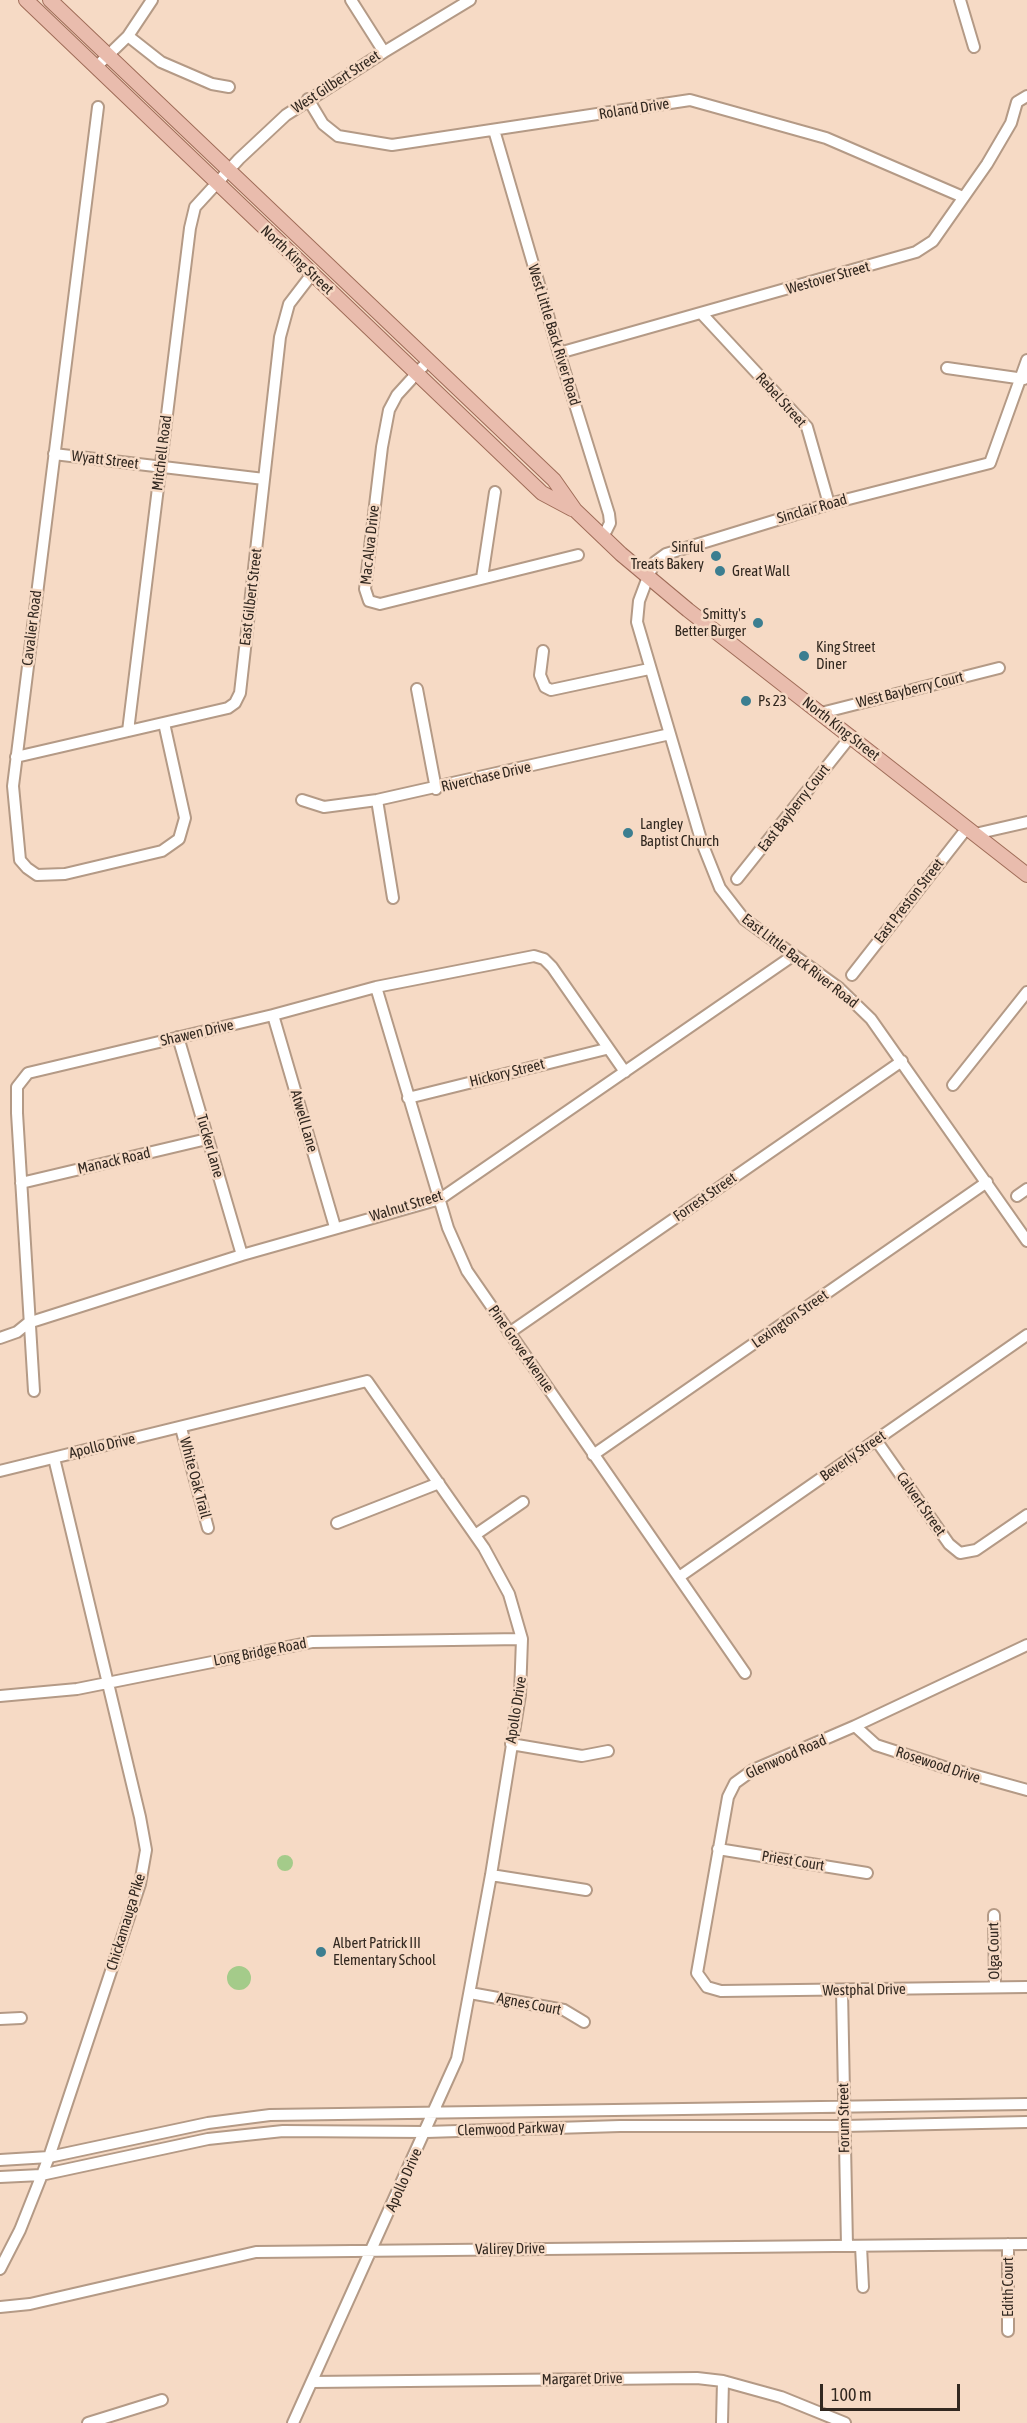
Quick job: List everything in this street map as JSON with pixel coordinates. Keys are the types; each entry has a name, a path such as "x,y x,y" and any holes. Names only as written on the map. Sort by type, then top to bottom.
{"main road":[{"name":"North King Street","path":"26,0 542,493 575,510"},
{"name":"North King Street","path":"50,0 554,480 575,510 603,537 648,577 1027,875"}],"street":[{"path":"96,67 128,36 152,0"},
{"path":"351,0 384,52"},
{"name":"West Gilbert Street","path":"216,183 270,129 308,99 470,0"},
{"path":"960,0 974,47"},
{"path":"128,36 161,62 212,84 229,87"},
{"name":"Westover Street","path":"559,353 702,315 916,252 933,241 1011,123 1023,97"},
{"name":"Roland Drive","path":"308,99 328,130 338,136 367,143 392,145 690,100 826,138 963,197"},
{"name":"Cavalier Road","path":"98,107 16,757 13,786 20,861 37,875 65,874 162,851 179,839 185,818 164,723"},
{"name":"West Little Back River Road","path":"494,130 609,514 610,523 603,537"},
{"name":"Mitchell Road","path":"128,731 192,219 198,203 216,183"},
{"name":"East Gilbert Street","path":"16,757 228,708 235,703 240,693 280,337 289,304 312,274"},
{"name":"Rebel Street","path":"702,315 807,427 829,504"},
{"path":"947,368 1023,379 1027,360"},
{"name":"Mac Alva Drive","path":"428,361 396,395 387,416 366,596 369,601 381,604 578,555"},
{"name":"Sinclair Road","path":"648,577 655,562 666,554 829,504 990,463 1023,379"},
{"name":"Wyatt Street","path":"54,454 264,479"},
{"path":"482,578 495,492"},
{"name":"East Little Back River Road","path":"648,577 639,601 637,622 702,843 720,888 744,919 856,1004 902,1061 1027,1241"},
{"path":"543,651 540,675 545,687 556,691 649,669"},
{"name":"West Bayberry Court","path":"821,713 999,668"},
{"path":"417,689 436,789"},
{"name":"Riverchase Drive","path":"302,800 324,807 377,801 670,734"},
{"name":"East Bayberry Court","path":"737,879 851,736"},
{"path":"377,801 393,898"},
{"path":"971,831 1027,822"},
{"name":"East Preston Street","path":"852,975 971,831"},
{"name":"Walnut Street","path":"0,1338 17,1332 28,1323 242,1255 440,1199 794,955"},
{"name":"Shawen Drive","path":"34,1391 28,1323 17,1113 17,1087 28,1073 273,1015 376,987 534,956 544,959 552,967 606,1049 625,1072"},
{"name":"Pine Grove Avenue","path":"376,987 448,1228 464,1264 746,1673"},
{"path":"953,1085 1027,992"},
{"name":"Atwell Lane","path":"273,1015 335,1227"},
{"name":"Tucker Lane","path":"178,1037 242,1255"},
{"name":"Hickory Street","path":"408,1098 606,1049"},
{"name":"Forrest Street","path":"509,1332 902,1061"},
{"name":"Manack Road","path":"21,1183 207,1140"},
{"name":"Lexington Street","path":"594,1455 987,1182"},
{"path":"1017,1196 1027,1189"},
{"name":"Beverly Street","path":"679,1577 1027,1335"},
{"name":"Apollo Drive","path":"0,1471 367,1381 475,1535 509,1594 522,1639 521,1685 491,1875 458,2059 293,2423"},
{"name":"White Oak Trail","path":"181,1428 208,1528"},
{"name":"Calvert Street","path":"876,1440 949,1544 960,1553 976,1550 1027,1515"},
{"name":"Chickamauga Pike","path":"0,2269 20,2230 49,2157 140,1884 146,1851 140,1817 54,1458"},
{"path":"337,1523 439,1483"},
{"path":"475,1535 523,1502"},
{"name":"Long Bridge Road","path":"0,1696 77,1689 312,1642 522,1639"},
{"name":"Glenwood Road","path":"702,1984 697,1972 697,1963 728,1797 735,1783 743,1775 855,1726 1027,1645"},
{"name":"Rosewood Drive","path":"855,1726 876,1745 1027,1790"},
{"path":"511,1744 582,1756 608,1751"},
{"name":"Priest Court","path":"718,1849 867,1873"},
{"path":"491,1875 586,1890"},
{"name":"Olga Court","path":"994,1915 995,1988"},
{"name":"Westphal Drive","path":"702,1984 711,1990 721,1991 1027,1987"},
{"name":"Forum Street","path":"843,1991 843,2108 847,2246"},
{"name":"Agnes Court","path":"470,1993 564,2010 584,2022"},
{"path":"0,2019 21,2018"},
{"name":"Clemwood Parkway","path":"0,2160 49,2157 233,2118 303,2114 1027,2104"},
{"name":"Clemwood Parkway","path":"0,2177 42,2175 208,2139 257,2133 426,2132 620,2126 844,2126 1027,2122"},
{"name":"Edith Court","path":"1008,2244 1008,2331"},
{"name":"Valirey Drive","path":"0,2307 30,2304 256,2252 1027,2244"},
{"path":"861,2246 863,2288"},
{"name":"Margaret Drive","path":"312,2382 685,2378 723,2382 805,2405 845,2423"},
{"path":"722,2423 723,2382"},
{"path":"88,2423 162,2400"}],"green space":[{"path":"282,1855 288,1855 293,1863 291,1869 282,1871 277,1866 277,1860"},
{"path":"239,1966 247,1970 251,1978 247,1986 239,1990 231,1986 227,1978 231,1970"}],"place":[{"name":"Sinful Treats Bakery","path":"716,556"},
{"name":"Great Wall","path":"720,571"},
{"name":"Smitty's Better Burger","path":"758,623"},
{"name":"King Street Diner","path":"804,656"},
{"name":"Ps 23","path":"746,701"},
{"name":"Langley Baptist Church","path":"628,833"},
{"name":"Albert Patrick III Elementary School","path":"321,1952"}]}
